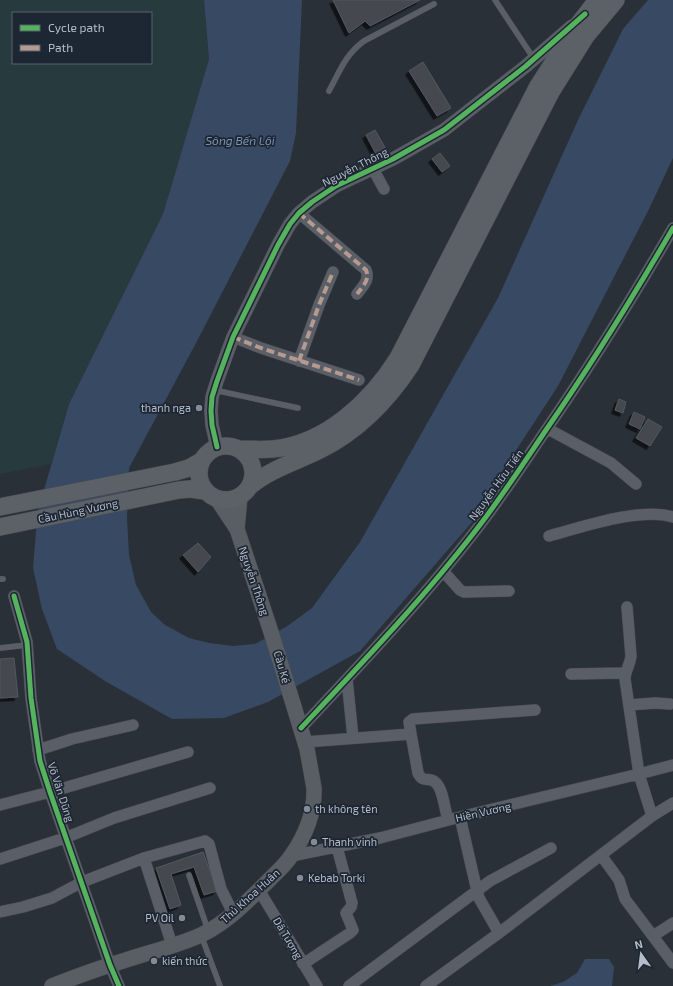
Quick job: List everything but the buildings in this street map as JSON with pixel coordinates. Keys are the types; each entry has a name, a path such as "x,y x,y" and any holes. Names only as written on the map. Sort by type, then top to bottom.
{"main road":[{"name":"Nguyễn Thông","path":"237,529 245,491 266,475 322,450 359,424 381,405 411,365 550,80 560,49 597,0"},
{"name":"Nguyễn Thông","path":"239,448 272,449 290,446 307,440 327,430 351,413 371,395 387,376 550,80 616,0"},
{"path":"232,446 239,448 250,459 253,473 245,491 230,500 211,495 201,485 198,476 201,461 205,455 217,447 232,446"},
{"name":"Cầu Hùng Vương","path":"0,507 175,472 188,468 201,461"},
{"name":"Cầu Hùng Vương","path":"0,527 179,490 190,489 211,495"},
{"name":"Nguyễn Thông","path":"211,495 237,529 271,632"},
{"name":"Cầu Ké","path":"271,632 292,702"},
{"name":"Thủ Khoa Huân","path":"52,986 110,964 205,933 233,913 259,890 291,856 307,826 312,810 314,796 313,779 303,735 292,702"}],"street":[{"name":"Nguyễn Thông","path":"217,447 212,425 211,411 214,390 233,336 278,245 290,224 299,213 318,197 336,186 417,147 444,130 530,63 585,14"},
{"path":"530,63 550,80"},
{"path":"372,169 384,189"},
{"path":"299,213 366,270 368,280 357,294"},
{"name":"Nguyễn Hữu Tiến","path":"303,735 348,679 443,571 492,509 566,403 641,283 673,228"},
{"path":"299,361 319,304 333,272"},
{"path":"233,336 261,348 359,380"},
{"path":"548,429 611,464 636,484"},
{"path":"549,536 627,516 655,514 673,517"},
{"path":"443,571 460,590 464,592 509,591"},
{"name":"Võ Văn Dũng","path":"14,596 27,645 31,698 38,750 65,838 119,986"},
{"path":"627,607 631,656 630,663 625,673 639,774 652,816"},
{"path":"571,674 625,673"},
{"path":"348,679 352,738"},
{"path":"629,705 655,703 670,704"},
{"path":"448,820 437,783 434,781 423,780 418,773 409,722 413,719 535,710"},
{"path":"38,750 72,739 133,725"},
{"path":"303,735 352,738 411,734"},
{"path":"0,805 188,752"},
{"name":"Hiền Vương","path":"291,856 380,838 673,765"},
{"path":"0,859 65,838 114,818 210,788"},
{"path":"426,986 499,933 652,816 673,804"},
{"path":"460,817 479,898 499,933"},
{"path":"0,912 52,898 82,882 144,858 207,842 209,844 221,888 233,913"},
{"path":"303,964 353,930 346,913 351,907 352,903 337,847"},
{"path":"349,986 498,876 551,848"},
{"path":"601,855 619,880 625,899 673,963"},
{"path":"144,858 172,945"},
{"name":"Dã Tượng","path":"259,890 317,986"},
{"path":"653,936 673,923"}],"lane":[{"path":"495,0 530,63"},
{"path":"330,91 349,54 354,48 434,4"},
{"path":"214,390 298,408"},
{"path":"0,648 27,645"},
{"path":"189,875 220,986"}],"green space":[{"path":"0,0 204,0 209,59 163,214 69,404 51,464 0,474"}],"water":[{"name":"Sông Bến Lội","path":"204,0 302,0 296,133 290,161 195,345 129,468 127,518 129,555 136,585 151,612 165,625 189,638 209,643 233,646 255,644 286,627 312,608 360,542 498,298 578,120 623,29 648,0 673,0 673,158 649,209 558,386 507,464 473,521 360,651 268,702 224,718 172,719 105,681 57,649 42,609 33,568 39,507 69,404 163,214 209,59"},
{"path":"585,959 609,959 614,967 612,986 550,986 563,982 577,973"}],"marked path":[{"path":"299,213 366,270 367,277 364,286 357,294"},
{"path":"299,361 319,305 333,272"},
{"path":"233,337 261,348 359,380"}],"cycle path":[{"path":"217,447 212,425 211,411 212,397 217,381 233,337 278,245 290,224 299,213 312,202 336,186 393,159 444,130 526,66 585,14"},
{"path":"301,728 413,607 485,518 595,356 673,228"},
{"path":"14,596 27,642 31,698 40,761 110,965 119,986"}],"place":[{"name":"thanh nga","path":"199,408"},
{"name":"th không tên","path":"307,809"},
{"name":"Thanh vinh","path":"314,842"},
{"name":"Kebab Torki","path":"300,878"},
{"name":"PV Oil","path":"182,918"},
{"name":"kiến thức","path":"154,961"}]}
